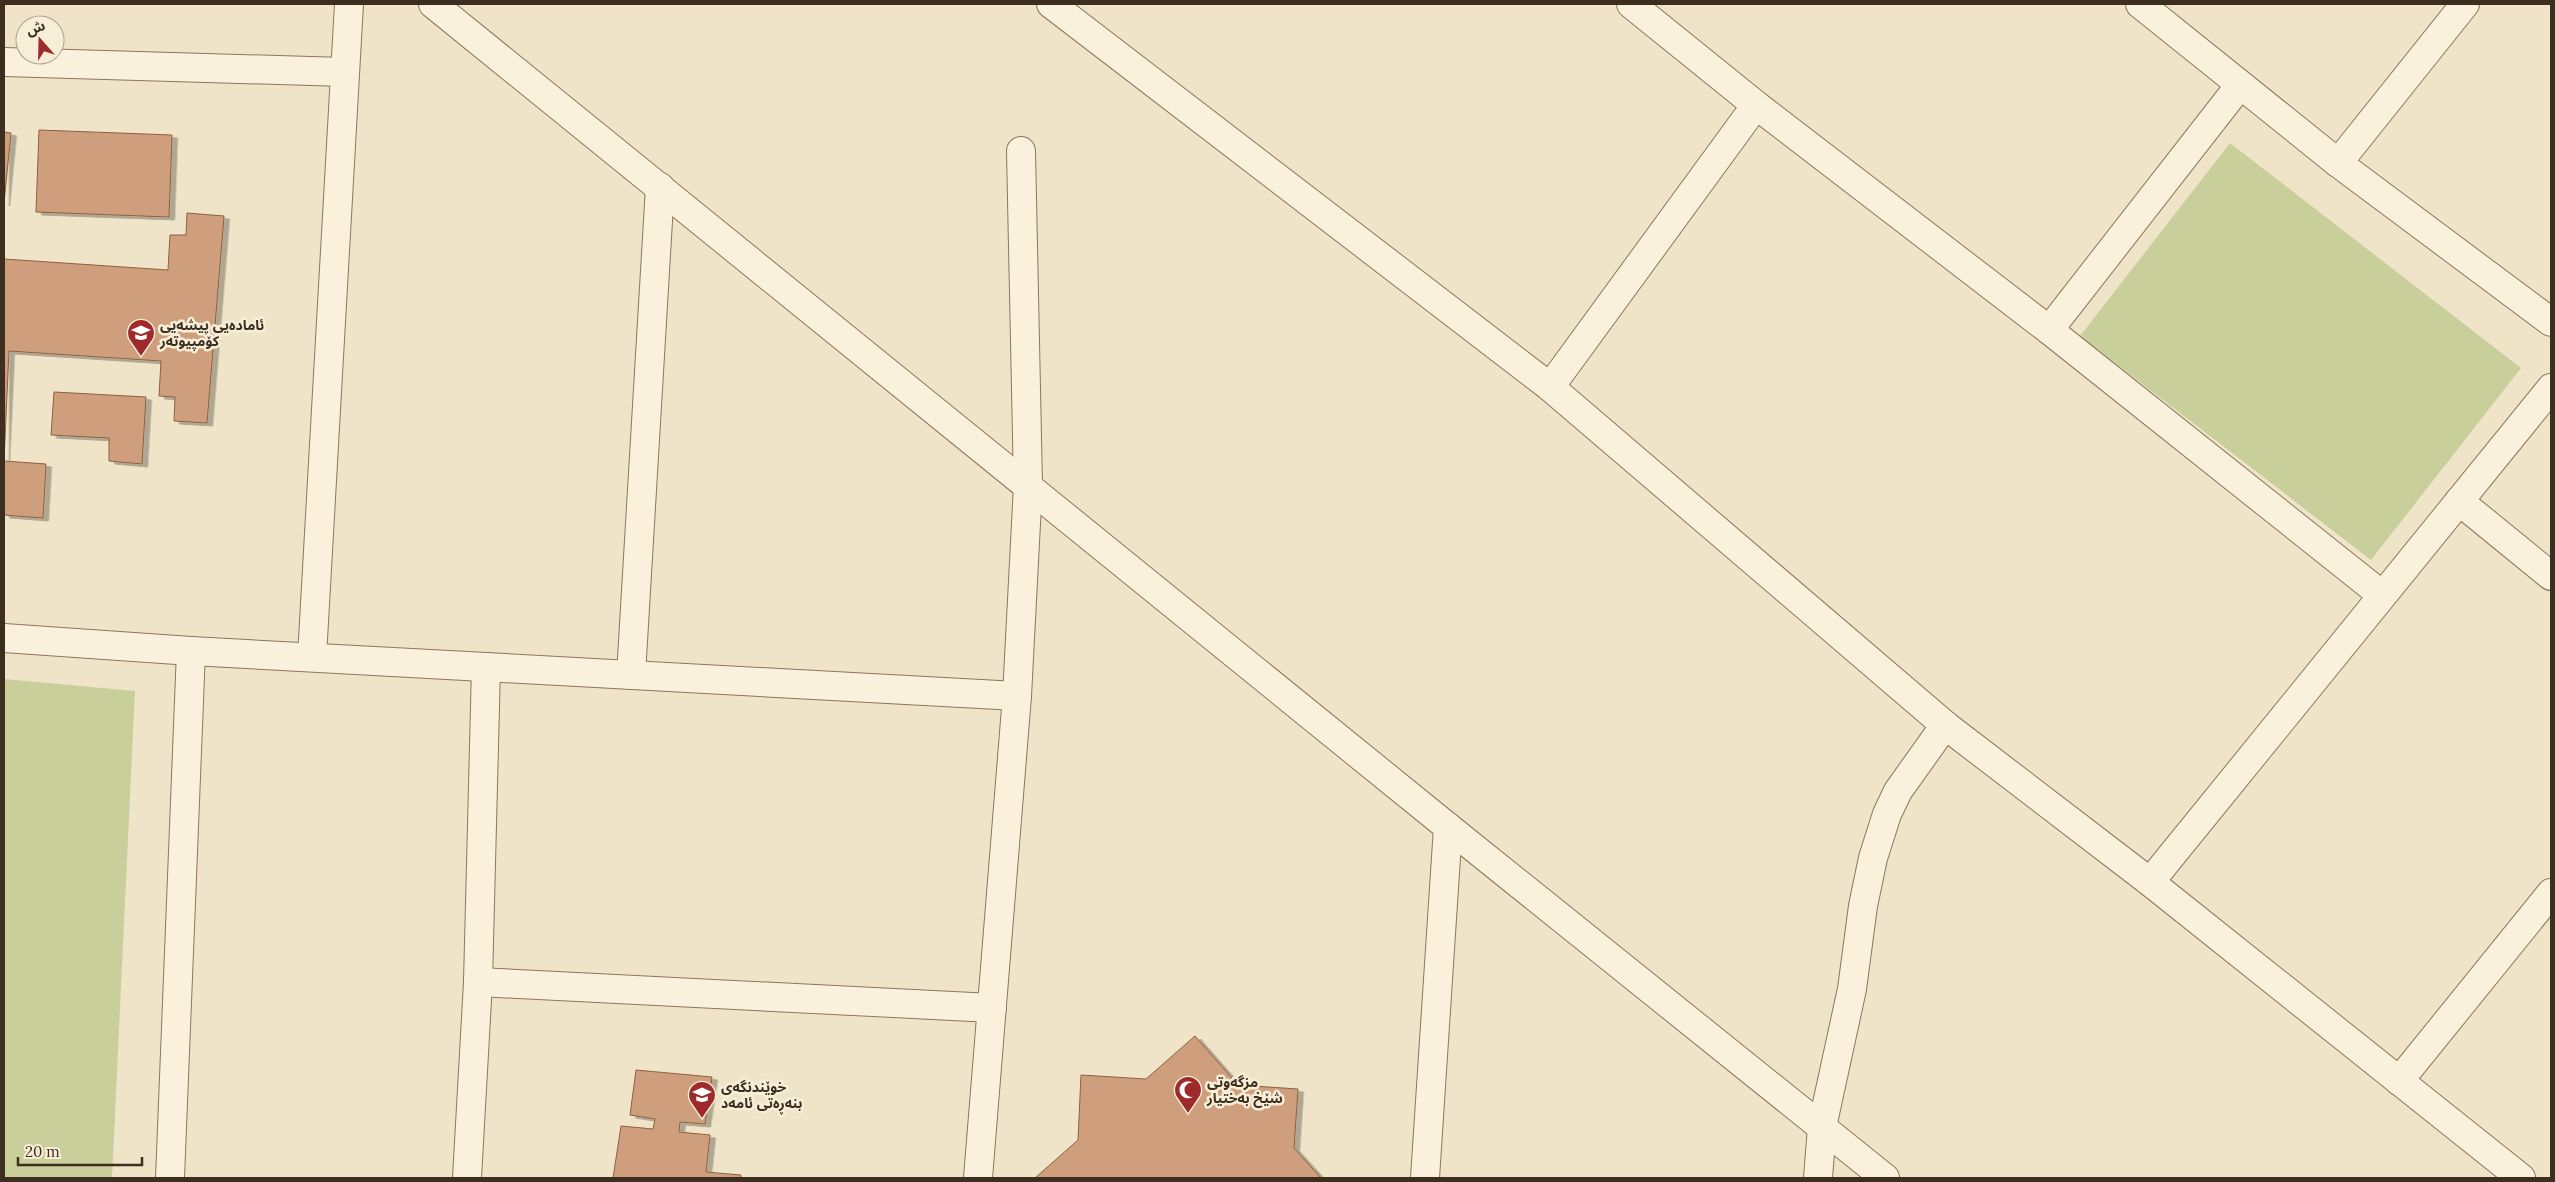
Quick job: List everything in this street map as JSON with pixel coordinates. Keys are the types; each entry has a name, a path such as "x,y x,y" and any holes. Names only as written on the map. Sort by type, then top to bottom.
{"street":[{"path":"312,657 349,4"},
{"path":"433,4 1448,827 1885,1178"},
{"path":"1051,4 1550,387 1945,725 2150,882 2521,1178"},
{"path":"1631,4 1756,105 2049,330 2382,596"},
{"path":"2140,4 2338,163 2551,322"},
{"path":"2338,163 2465,4"},
{"path":"4,62 344,72"},
{"path":"2049,330 2240,85"},
{"path":"1550,387 1756,105"},
{"path":"978,1178 1017,696 1028,485 1021,151"},
{"path":"632,675 660,187"},
{"path":"2150,882 2551,388"},
{"path":"2459,501 2551,576"},
{"path":"4,638 190,651 1017,696"},
{"path":"170,1178 190,651"},
{"path":"467,1178 478,982 486,667"},
{"path":"1818,1178 1822,1127 1852,988 1863,906 1880,835 1898,792 1945,725"},
{"path":"1425,1178 1448,827"},
{"path":"2399,1081 2551,894"},
{"path":"478,982 992,1008"}],"green space":[{"path":"2230,143 2521,368 2371,560 2080,336"},
{"path":"4,679 135,691 112,1178 4,1178"}],"building":[{"path":"39,130 172,135 169,217 36,212"},
{"path":"4,132 11,133 4,203"},
{"path":"187,213 224,216 207,423 174,421 175,397 159,396 161,361 9,351 4,461 4,259 168,270 170,235 186,235"},
{"path":"54,392 146,397 142,464 109,461 109,438 51,435"},
{"path":"4,461 46,464 43,518 4,515"},
{"name":"مزگەوتی شێخ بەختیار","path":"1195,1036 1238,1085 1298,1089 1294,1148 1321,1178 1035,1178 1078,1140 1081,1075 1146,1079"},
{"path":"636,1070 712,1077 705,1124 680,1122 679,1132 710,1135 706,1172 741,1175 741,1178 613,1178 621,1126 653,1129 655,1119 630,1115"}],"place":[{"name":"ئامادەیی پیشەیی کۆمپیوتەر","path":"141,357"},
{"name":"مزگەوتی شێخ بەختیار","path":"1188,1114"},
{"name":"خوێندنگەی بنەڕەتی ئامەد","path":"702,1119"}]}
